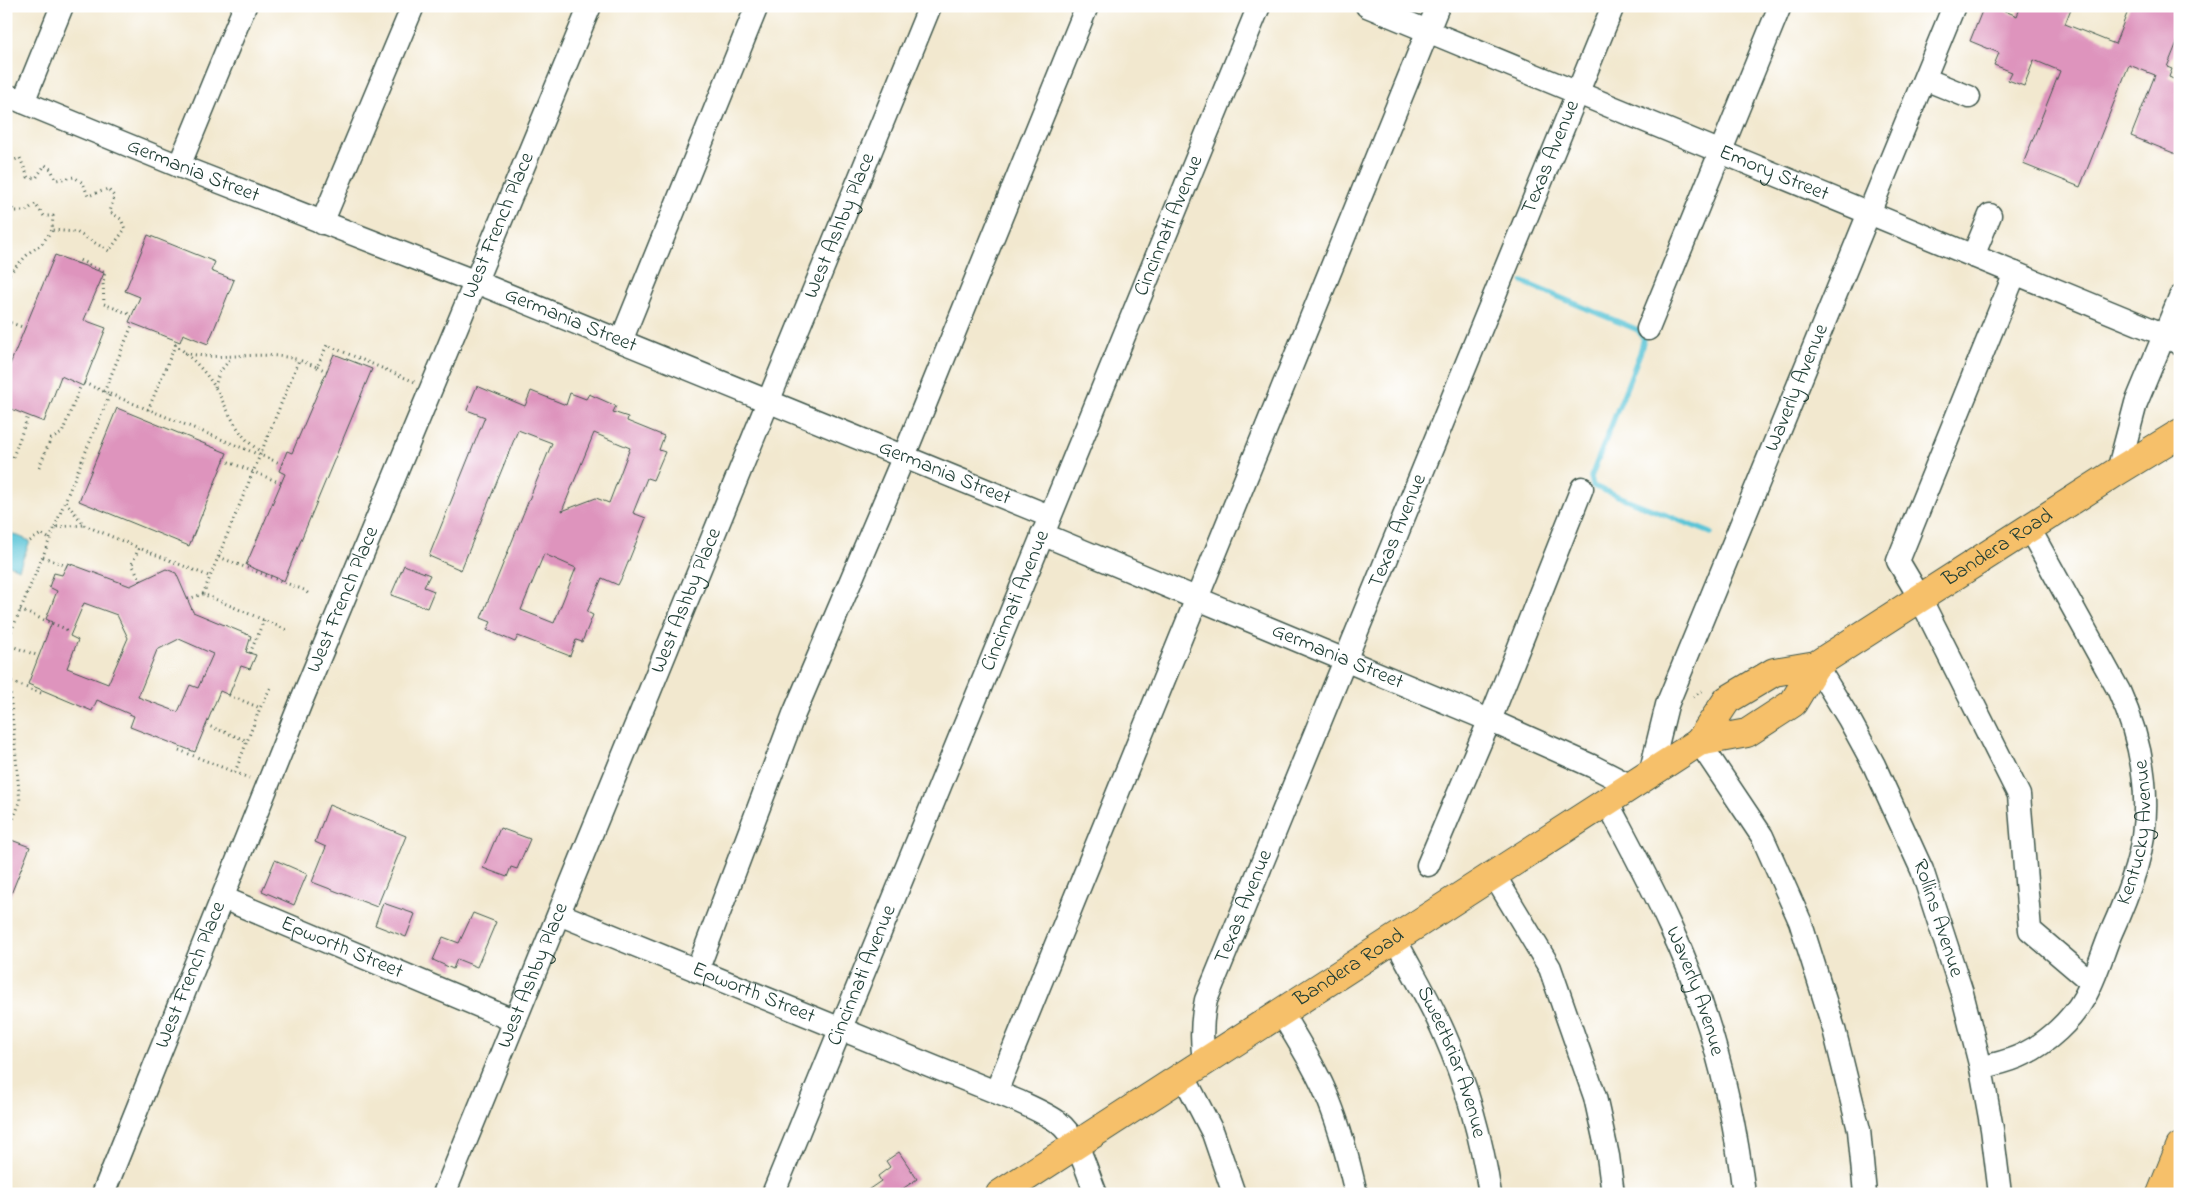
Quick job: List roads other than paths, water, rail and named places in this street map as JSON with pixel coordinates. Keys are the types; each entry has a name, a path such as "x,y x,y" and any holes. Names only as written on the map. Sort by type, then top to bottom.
{"main road":[{"name":"Bandera Road","path":"1000,1194 1699,742 1747,733 1793,703 1816,666 2118,471 2177,440"},
{"name":"Bandera Road","path":"1699,742 1727,700 1774,672 1816,666"},
{"path":"2161,1194 2180,1147"}],"street":[{"path":"15,98 62,6"},
{"path":"179,166 245,6"},
{"path":"322,223 413,6"},
{"name":"West French Place","path":"102,1194 590,6"},
{"path":"621,341 757,6"},
{"name":"West Ashby Place","path":"444,1194 930,6"},
{"path":"697,971 794,714 904,456 1087,6"},
{"name":"Cincinnati Avenue","path":"773,1194 1259,6"},
{"name":"Emory Street","path":"1367,6 2172,339"},
{"path":"996,1092 1438,6"},
{"name":"Texas Avenue","path":"1234,1194 1193,1068 1206,1000 1613,6"},
{"path":"1648,329 1780,6"},
{"name":"Waverly Avenue","path":"1641,780 1667,705 1954,6"},
{"path":"1925,79 1969,97"},
{"name":"Germania Street","path":"15,98 179,166 476,282 904,456 1198,599 1489,720 1592,766 1641,780"},
{"path":"1973,256 1990,215"},
{"path":"2015,273 1898,562 1920,598 2020,795 2030,930 2091,982"},
{"path":"2118,471 2136,403 2172,339 2179,299"},
{"path":"1428,865 1489,720 1582,488"},
{"name":"Kentucky Avenue","path":"1980,1068 2024,1054 2048,1038 2071,1016 2084,998 2137,866 2145,815 2143,764 2132,722 2119,691 2029,528"},
{"name":"Rollins Avenue","path":"1816,666 1849,719 1870,758 1922,870 1962,992 1992,1129 2000,1194"},
{"path":"1699,742 1762,836 1800,921 1834,1029 1859,1130 1865,1194"},
{"name":"Waverly Avenue","path":"1607,802 1670,924 1705,1015 1730,1110 1744,1194"},
{"path":"1494,875 1550,968 1595,1097 1608,1156 1613,1194"},
{"name":"Epworth Street","path":"223,898 515,1021"},
{"name":"Epworth Street","path":"559,914 996,1092 1049,1116 1060,1123 1076,1144 1096,1194"},
{"name":"Sweetbriar Avenue","path":"1395,939 1444,1033 1469,1102 1487,1173 1490,1194"},
{"path":"1281,1012 1306,1054 1329,1100 1346,1152 1356,1194"}],"water":[{"path":"6,531 30,541 19,569 6,564"}],"waterway":[{"path":"1523,282 1638,330 1644,338 1640,353 1591,477 1593,486 1711,533"}]}
